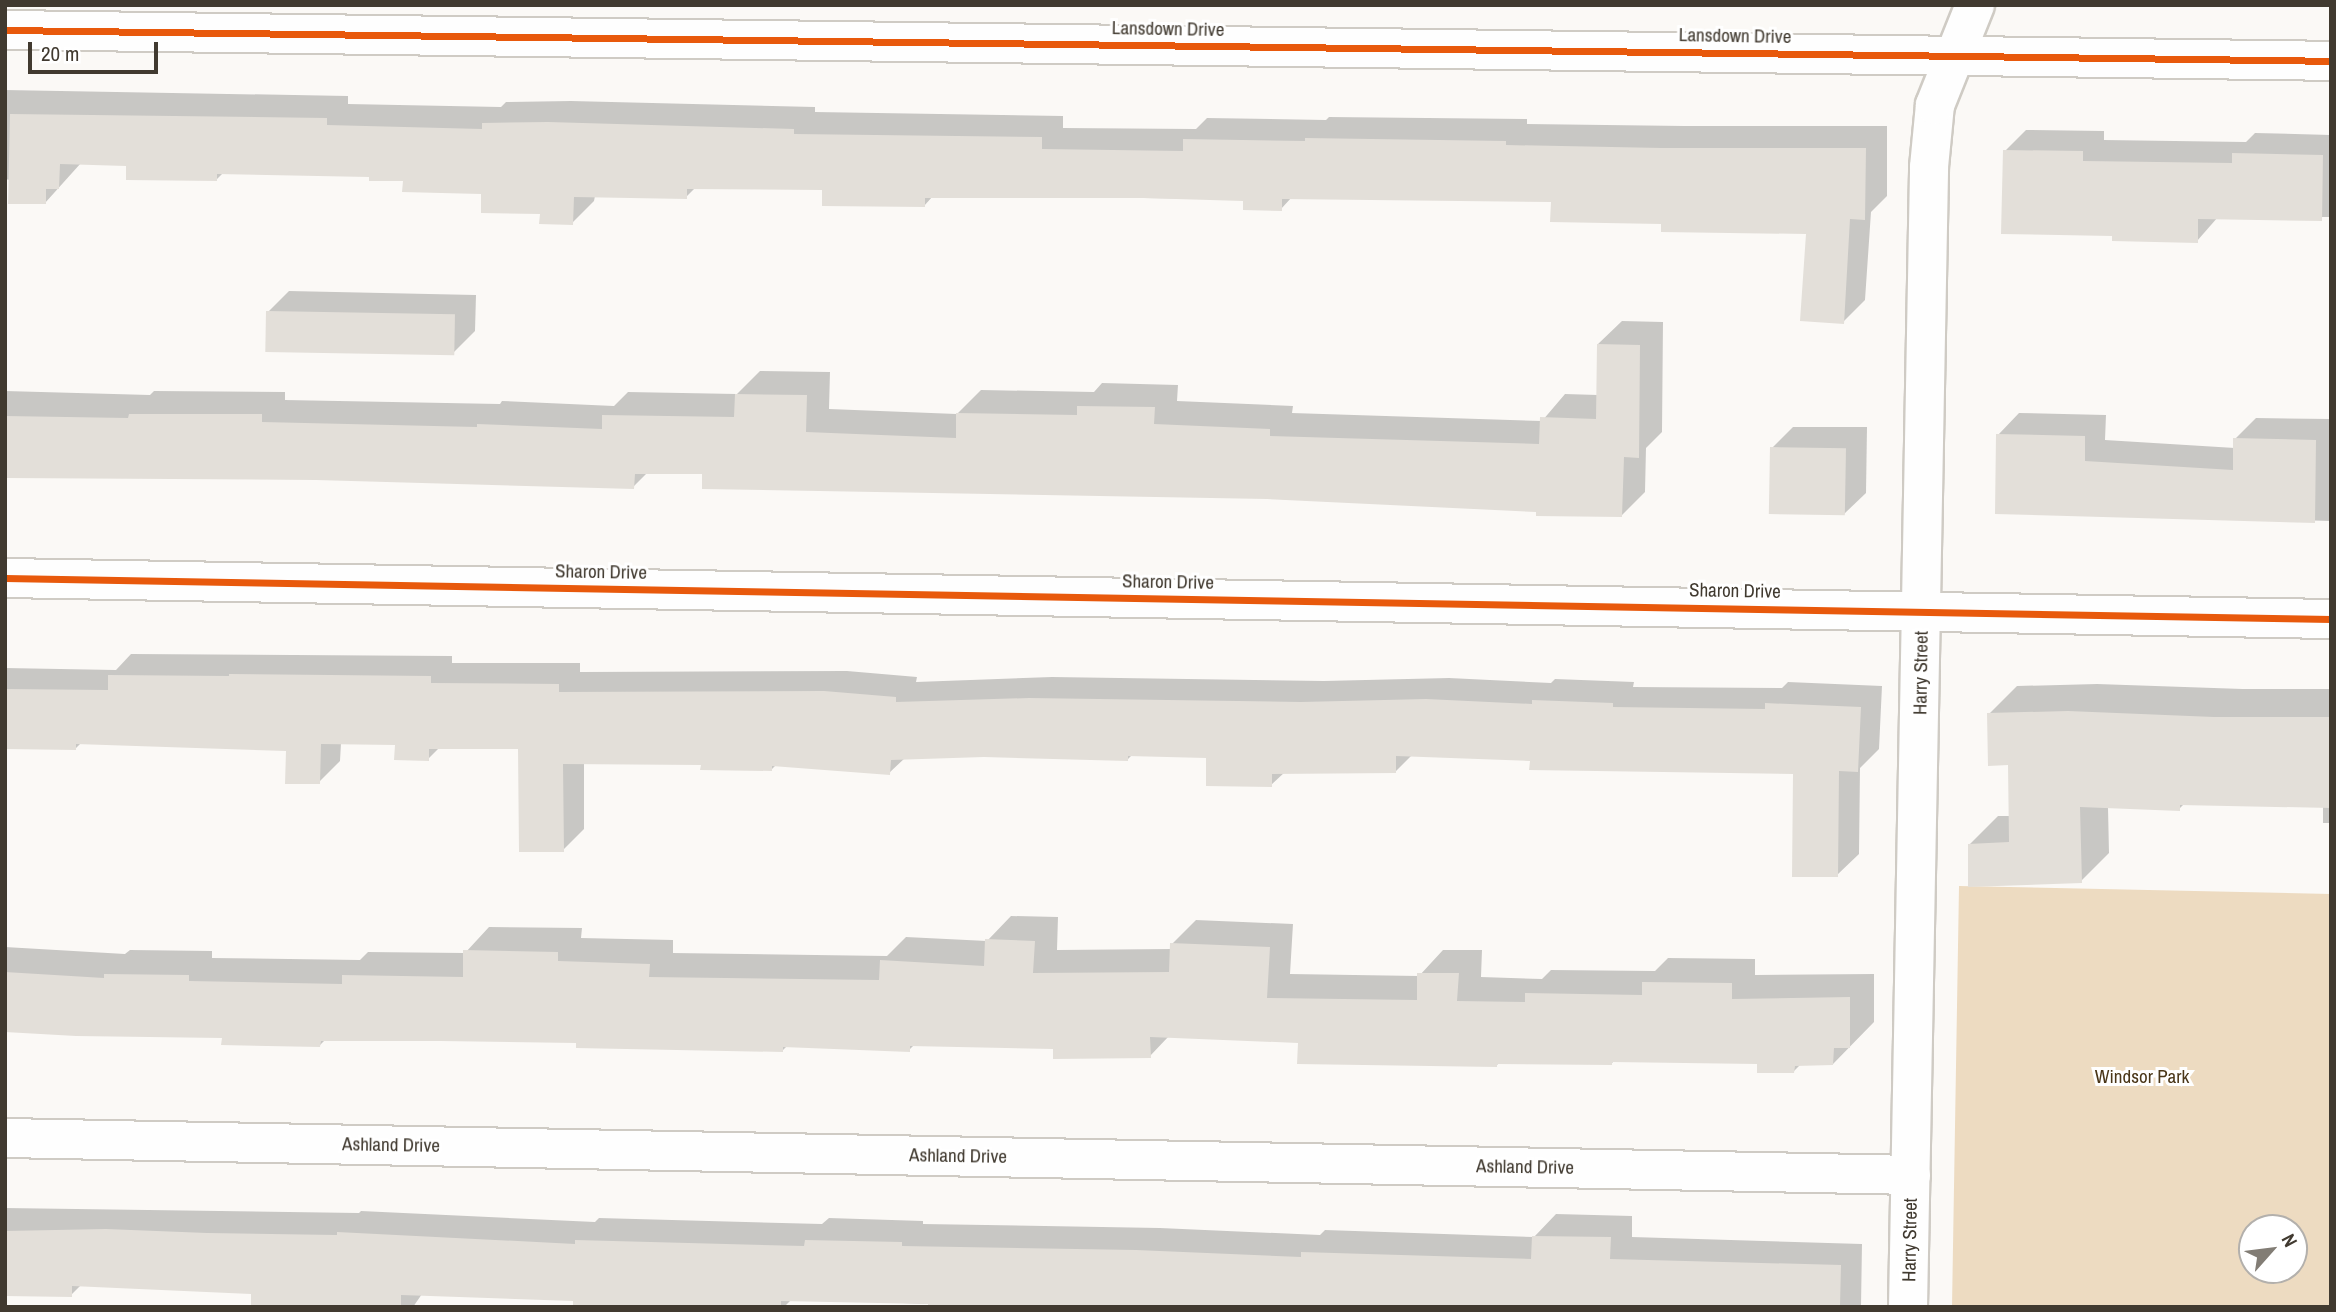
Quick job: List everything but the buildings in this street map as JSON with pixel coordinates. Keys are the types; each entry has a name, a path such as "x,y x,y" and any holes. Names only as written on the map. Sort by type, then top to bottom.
{"street":[{"name":"Harry Street","path":"1908,1307 1929,167 1935,106 1975,5"},
{"name":"Lansdown Drive","path":"5,30 2331,61"},
{"name":"Sharon Drive","path":"5,578 2331,619"},
{"name":"Ashland Drive","path":"5,1138 1911,1175"}],"green space":[{"name":"Windsor Park","path":"1959,886 2331,894 2331,1307 1952,1307"}],"cycle path":[{"path":"5,30 2331,61"},
{"path":"5,578 2331,619"}]}
